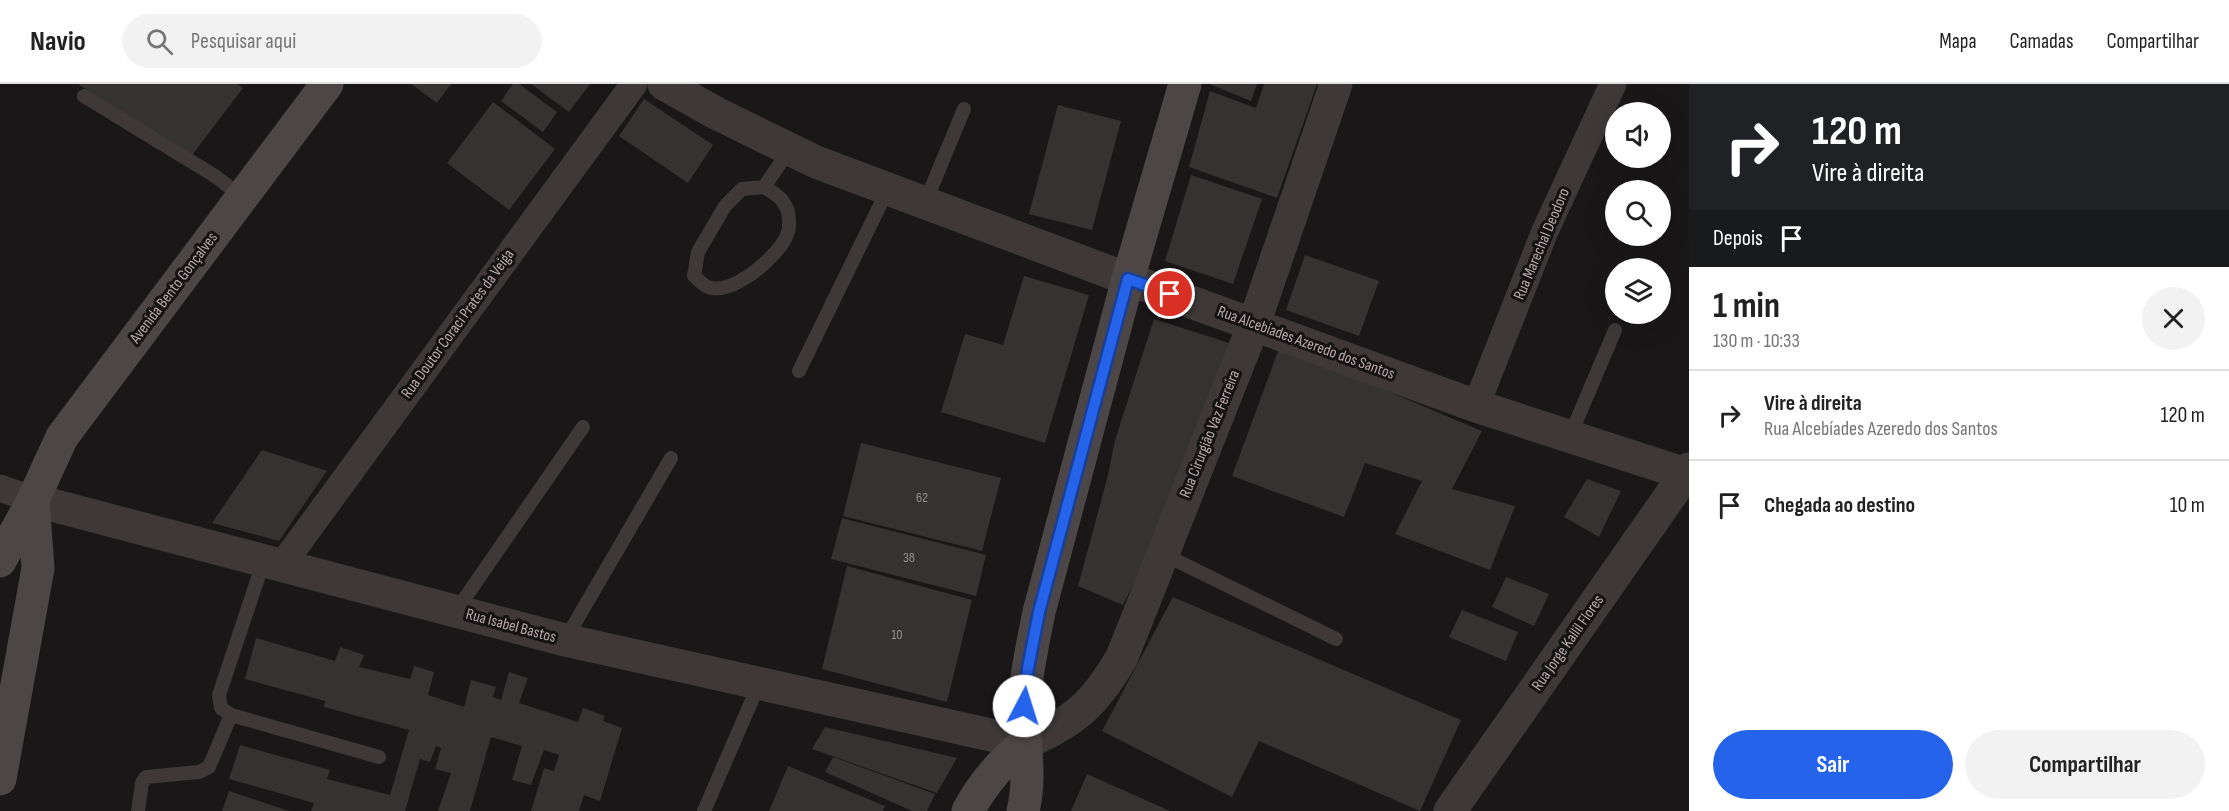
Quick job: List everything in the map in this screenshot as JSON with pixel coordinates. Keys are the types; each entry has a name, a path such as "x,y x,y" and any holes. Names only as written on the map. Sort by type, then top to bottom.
{"main road":[{"name":"Avenida Bento Gonçalves","path":"0,561 33,500 62,437 327,84"},
{"path":"1023,811 1027,787 1024,706 1028,668 1039,612 1128,279 1185,84"},
{"name":"Avenida Bento Gonçalves","path":"0,779 38,568 33,500"},
{"path":"968,811 978,792 993,772 1009,756 1026,744"}],"street":[{"name":"Rua Doutor Coraci Prates da Veiga","path":"273,563 634,84"},
{"name":"Rua Alcebíades Azeredo dos Santos","path":"664,84 716,113 816,162 1476,406 1688,473"},
{"name":"Rua Cirurgião Vaz Ferreira","path":"1026,744 1073,718 1092,702 1107,683 1122,657 1254,324 1336,84"},
{"name":"Rua Marechal Deodoro","path":"1476,406 1545,231 1613,84"},
{"name":"Rua Jorge Kallil Flores","path":"1450,811 1688,473"},
{"name":"Rua Isabel Bastos","path":"0,488 33,500 565,640 1026,744"}],"lane":[{"path":"84,96 214,176 242,197"},
{"path":"925,203 964,109"},
{"path":"764,187 790,149"},
{"path":"764,187 779,196 788,210 788,232 768,262 741,281 721,289 709,288 694,276 698,252 725,206 742,189 764,187"},
{"path":"799,371 888,189"},
{"path":"1570,436 1615,330"},
{"path":"456,611 583,427"},
{"path":"565,640 671,458"},
{"path":"1163,554 1336,639"},
{"path":"273,563 219,695 221,708 231,716 379,758"},
{"path":"704,811 759,684"},
{"path":"138,811 142,783 146,777 199,772 209,766 231,716"}],"building":[{"path":"78,84 237,84 243,88 190,158"},
{"path":"411,84 451,84 437,103"},
{"path":"513,84 519,84 557,112 543,132 501,101"},
{"path":"531,84 590,84 569,112"},
{"path":"1209,84 1257,84 1251,101"},
{"path":"1264,84 1317,84 1277,198 1189,167 1210,91 1256,108"},
{"path":"644,99 713,145 688,183 619,136"},
{"path":"493,102 555,149 509,210 447,163"},
{"path":"1058,105 1121,121 1092,230 1029,214"},
{"path":"1191,175 1262,199 1233,284 1165,261"},
{"path":"1305,255 1379,281 1359,336 1286,310"},
{"path":"1024,276 1089,295 1045,443 941,412 965,334 1003,345"},
{"path":"1154,319 1229,343 1173,504 1123,605 1078,586 1107,479 1115,440"},
{"path":"1280,346 1482,431 1452,489 1515,506 1490,570 1395,534 1422,481 1365,463 1344,517 1232,476"},
{"path":"861,443 1001,478 982,551 843,516"},
{"path":"262,450 327,471 279,541 212,523"},
{"path":"1587,479 1621,491 1599,537 1564,517"},
{"path":"842,518 986,555 976,596 831,559"},
{"path":"847,566 972,600 947,702 822,669"},
{"path":"1506,577 1549,594 1534,626 1492,607"},
{"path":"1173,597 1461,720 1420,811 1259,741 1232,797 1102,731"},
{"path":"1462,610 1518,632 1506,661 1449,637"},
{"path":"256,638 335,661 340,647 364,655 359,667 410,679 414,666 434,672 428,695 464,707 471,680 496,687 493,697 501,700 509,672 528,678 519,703 578,722 583,708 605,716 603,721 622,728 600,801 584,795 579,811 531,811 544,768 554,771 559,755 544,750 531,785 512,780 522,746 491,737 470,811 438,811 451,773 435,769 441,748 436,746 430,762 420,759 405,811 311,811 314,803 229,779 240,745 330,770 327,779 390,795 409,730 324,707 325,701 245,679"},
{"path":"825,727 957,758 937,793 812,749"},
{"path":"833,757 935,794 927,811 912,811 825,772"},
{"path":"788,766 885,806 883,811 769,811"},
{"path":"1087,774 1170,811 1071,811"},
{"path":"229,791 289,811 222,811"}],"route":[{"path":"1024,706 1028,668 1039,612 1128,279 1170,294"}]}
